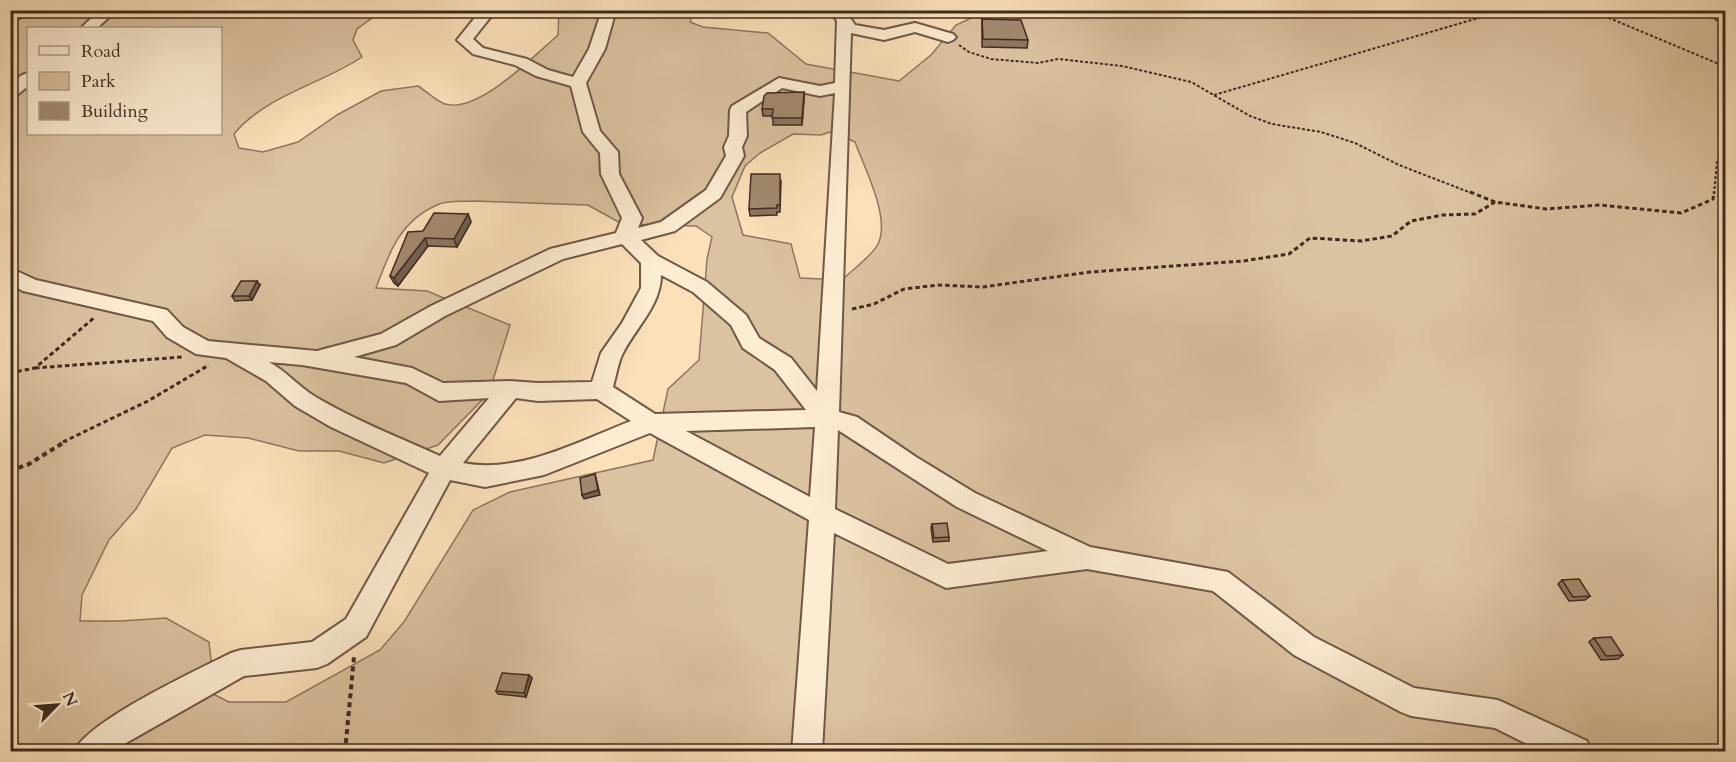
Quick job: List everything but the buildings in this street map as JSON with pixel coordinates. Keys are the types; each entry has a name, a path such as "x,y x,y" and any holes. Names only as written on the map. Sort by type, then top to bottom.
{"street":[{"path":"10,18 31,10"},
{"path":"89,27 110,10"},
{"path":"489,10 465,40 478,51 521,62 543,73 578,83"},
{"path":"609,10 597,49 578,83 592,132 609,152 610,174 632,218 626,236"},
{"path":"840,16 850,28 884,35 915,27 948,37"},
{"path":"807,752 822,514 843,86 840,16"},
{"path":"10,93 27,79"},
{"path":"317,359 388,340 438,311 557,254 668,227 713,194 735,156 733,147 738,136 738,110 779,83 820,92 843,86"},
{"path":"626,236 651,261 700,287 739,320 752,343 783,364 825,418"},
{"path":"601,390 612,353 630,327 651,288 651,261"},
{"path":"10,275 30,286 160,315 175,332 204,348 317,359 412,376 440,392 510,389 538,392 601,390 651,423 822,514 946,576 1087,558"},
{"path":"231,351 274,375 303,400 339,421 444,469 485,477 543,465 651,423 825,418 849,423 966,501 1087,558 1219,580 1304,646 1411,702 1498,714 1576,752"},
{"path":"89,752 115,732 241,663 317,655 356,628 444,469 510,389"}],"path":[{"path":"1213,95 1506,10"},
{"path":"1590,10 1725,67"},
{"path":"1697,10 1725,25"},
{"path":"948,37 969,52 991,59 1038,63 1058,59 1122,66 1191,82 1250,116 1272,124 1321,132 1355,143 1400,165 1495,202 1546,209 1600,205 1681,213 1713,199 1716,163 1725,143"},
{"path":"831,315 874,304 904,289 938,285 983,287 1089,272 1243,261 1289,254 1310,238 1361,241 1392,236 1411,221 1443,215 1475,214 1495,202"},
{"path":"35,368 112,303"},
{"path":"10,471 29,464 58,445 148,401 231,351"},
{"path":"10,373 35,368 189,356"},
{"path":"345,752 356,628"}],"green space":[{"path":"10,11 382,11 357,29 353,40 362,57 262,109 234,134 239,148 263,152 298,142 337,115 381,91 418,86 445,104 458,105 473,100 505,81 558,35 559,11 694,11 690,22 703,27 768,33 806,64 899,81 931,55 956,25 986,11 1725,11 1725,751 11,751","holes":["833,131 855,142 875,193 879,207 881,233 875,249 842,280 800,278 791,244 743,235 732,197 745,166 760,153 793,134 821,135","450,202 588,205 622,224 696,226 712,237 707,259 699,360 668,389 653,460 510,492 473,510 404,622 380,650 286,702 229,702 215,695 209,642 166,618 80,621 82,595 109,540 136,509 172,448 205,435 248,438 299,451 339,451 384,463 438,445 489,393 510,325 427,291 376,288 391,251 405,229 414,220 441,203"]}]}
